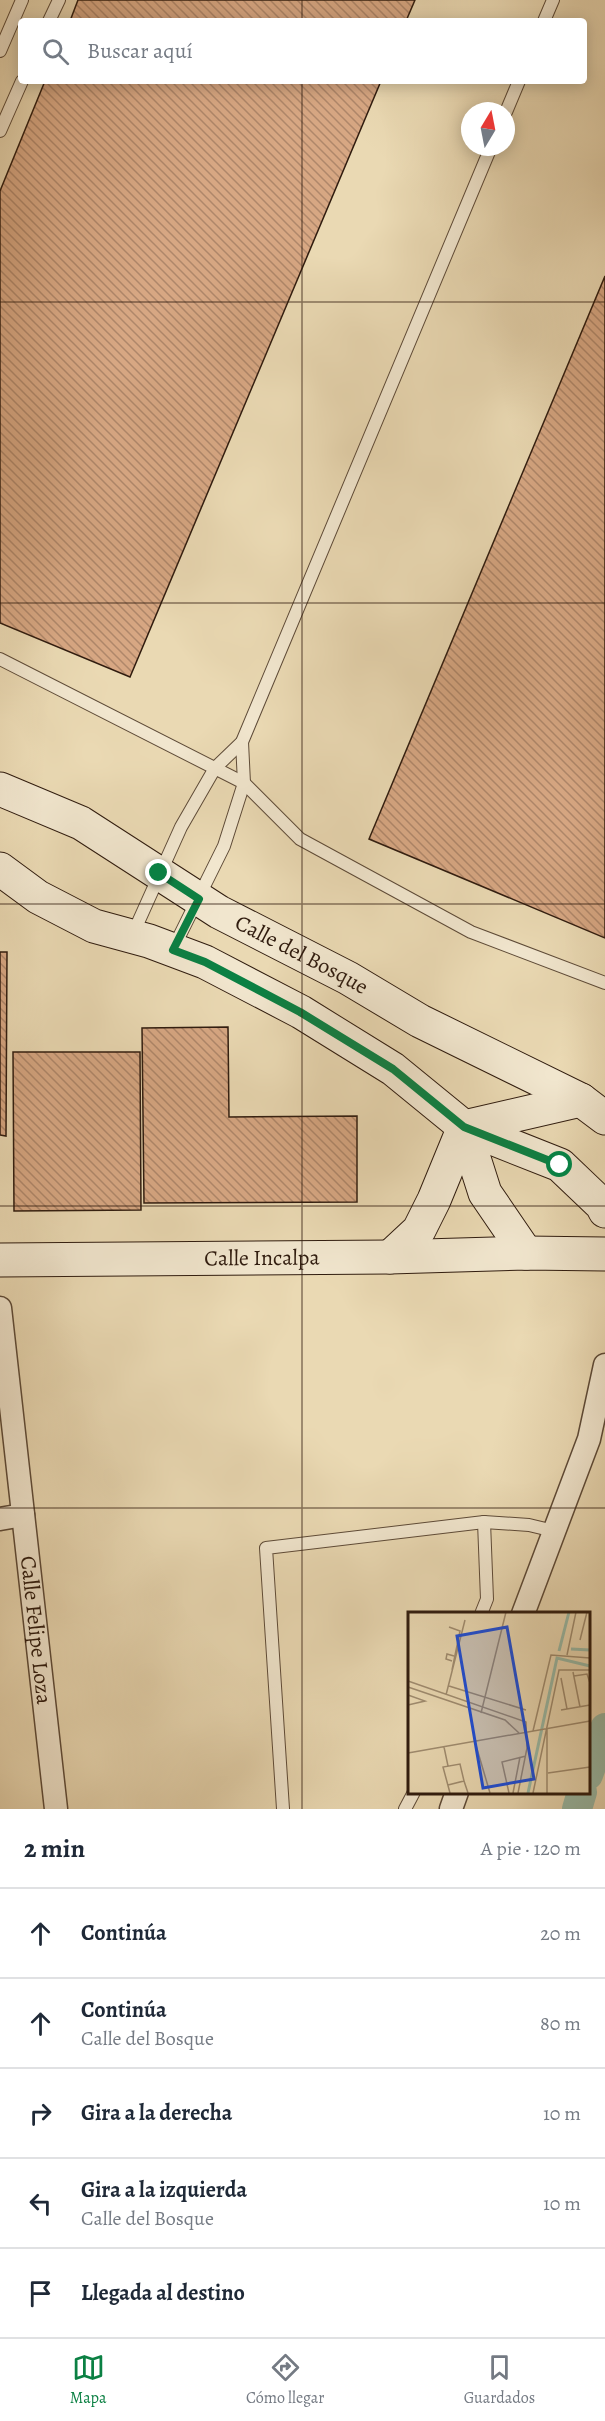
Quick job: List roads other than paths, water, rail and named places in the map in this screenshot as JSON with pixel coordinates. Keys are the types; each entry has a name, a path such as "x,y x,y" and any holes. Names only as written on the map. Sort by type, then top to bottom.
{"street":[{"name":"Calle del Bosque","path":"0,789 81,823 219,912 348,978 420,1021 593,1109"},
{"path":"0,869 38,897 94,926 205,962 300,1012 393,1069 464,1127 560,1165 602,1205 605,1211"},
{"path":"464,1127 593,1109"},
{"path":"464,1127 485,1193 526,1252"},
{"path":"390,1257 419,1230 464,1127"},
{"name":"Calle Incalpa","path":"0,1260 390,1257 526,1252 605,1254"},
{"name":"Calle Felipe Loza","path":"0,1308 56,1809"},
{"path":"525,1612 589,1439 605,1365"},
{"path":"0,1519 23,1515"},
{"path":"451,1809 456,1794"}],"lane":[{"path":"0,51 22,0"},
{"path":"50,18 59,0"},
{"path":"545,18 553,0"},
{"path":"0,130 21,84"},
{"path":"510,102 518,84"},
{"path":"132,937 181,827 215,768 242,742 487,156"},
{"path":"0,659 244,783 300,839 471,932 605,983"},
{"path":"173,950 224,846 244,783 242,742"},
{"path":"482,1612 487,1599 484,1522"},
{"path":"283,1809 266,1548 484,1522 529,1525 554,1531"},
{"path":"405,1809 413,1794"}],"waterway":[{"path":"590,1769 605,1728"},
{"path":"577,1809 581,1794"}]}
